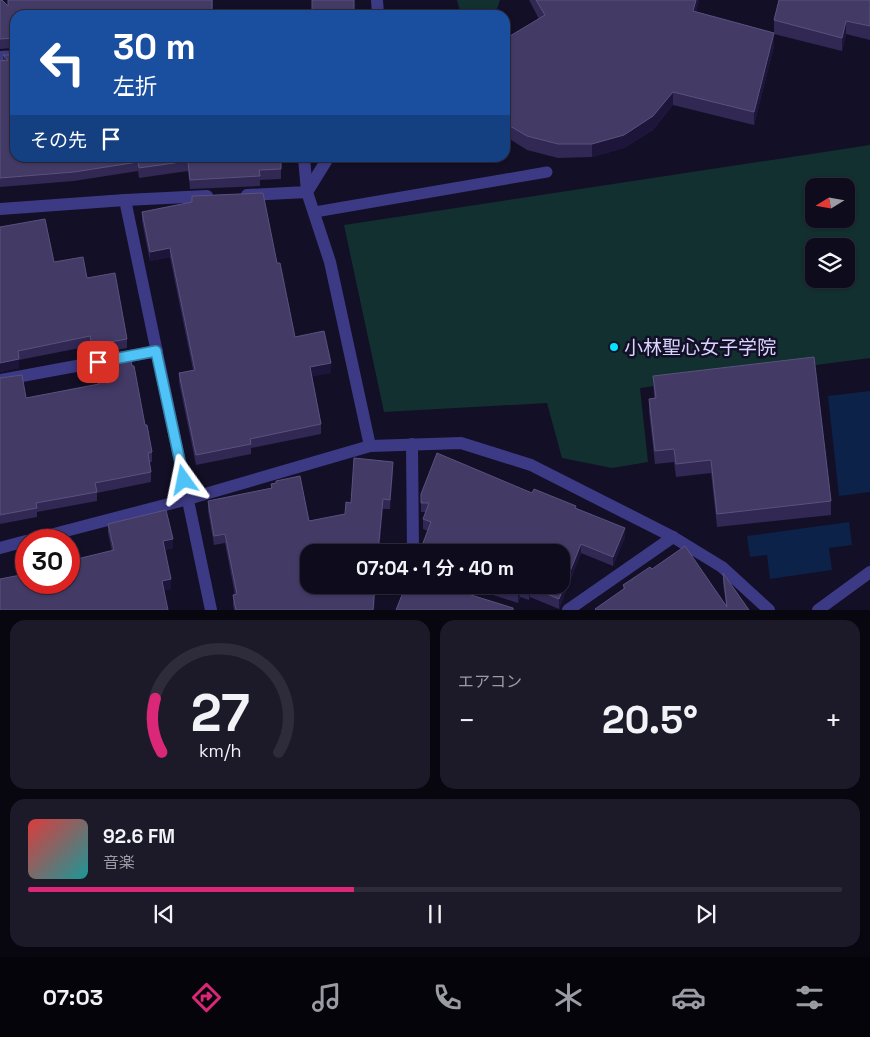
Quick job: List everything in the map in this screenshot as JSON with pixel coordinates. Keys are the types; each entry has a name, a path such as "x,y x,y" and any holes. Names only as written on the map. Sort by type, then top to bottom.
{"street":[{"path":"304,162 307,192 330,262 370,446"},
{"path":"307,192 326,162"},
{"path":"0,209 125,200 307,192"},
{"path":"125,200 211,610"},
{"path":"0,380 156,351"},
{"path":"73,529 188,499 370,446 461,443 531,465 673,537 722,567 769,610"},
{"path":"412,444 413,544"},
{"path":"568,610 673,537"},
{"path":"0,548 15,544"},
{"path":"818,610 870,572"}],"lane":[{"path":"315,212 547,172"}],"green space":[{"path":"457,0 500,0 497,10 460,10"},
{"path":"870,145 870,358 640,388 648,462 612,468 562,458 547,403 384,412 344,225"}],"water":[{"path":"870,391 870,492 839,496 828,396"},
{"path":"849,522 852,545 829,548 832,570 770,579 767,555 750,557 747,536"}],"building":[{"path":"0,0 8,6 8,0 212,0 212,10 10,10 10,38 0,39"},
{"path":"312,0 354,0 354,10 312,10"},
{"path":"536,0 696,0 693,11 774,33 754,112 673,92 653,116 624,135 592,144 558,144 527,136 510,126 510,36 545,15"},
{"path":"779,0 870,0 870,26 846,21 842,38 774,20"},
{"path":"3,55 10,55 10,162 138,162 74,172 0,178 0,61 8,60"},
{"path":"138,162 181,162 139,168"},
{"path":"188,162 281,162 281,169 259,170 260,176 190,180"},
{"path":"263,193 277,263 280,263 295,337 324,331 331,363 310,367 321,424 250,439 251,444 196,455 179,373 195,370 170,248 150,252 142,212 192,202 192,196"},
{"path":"45,219 54,262 83,257 87,278 115,273 127,339 92,345 90,336 18,351 19,359 0,363 0,227"},
{"path":"130,355 152,452 148,453 151,472 95,483 97,492 36,503 37,508 0,515 0,378 22,375 26,398 99,384 95,361"},
{"path":"814,357 831,501 717,514 711,460 676,464 674,449 655,451 649,399 656,398 653,376"},
{"path":"437,453 532,493 534,489 625,528 613,557 581,544 570,572 570,544 423,543 431,522 423,519 429,503 421,503 421,494"},
{"path":"354,458 393,462 390,500 383,499 379,544 300,544 300,594 374,594 373,610 236,610 233,595 237,594 225,534 214,536 208,501 272,488 271,484 276,483 276,481 300,476 309,521 345,514 346,502 351,503"},
{"path":"166,510 173,539 163,541 171,579 162,581 168,610 0,610 0,579 15,576 15,594 80,594 80,558 114,550 108,524"},
{"path":"685,546 727,607 723,573 749,610 595,609 625,588 623,585 650,567 652,569"},
{"path":"402,594 468,594 513,608 513,610 396,610"},
{"path":"547,594 561,594 559,599"}],"place":[{"name":"小林聖心女子学院","path":"614,347"}],"route":[{"path":"98,362 156,351 184,480"}]}
